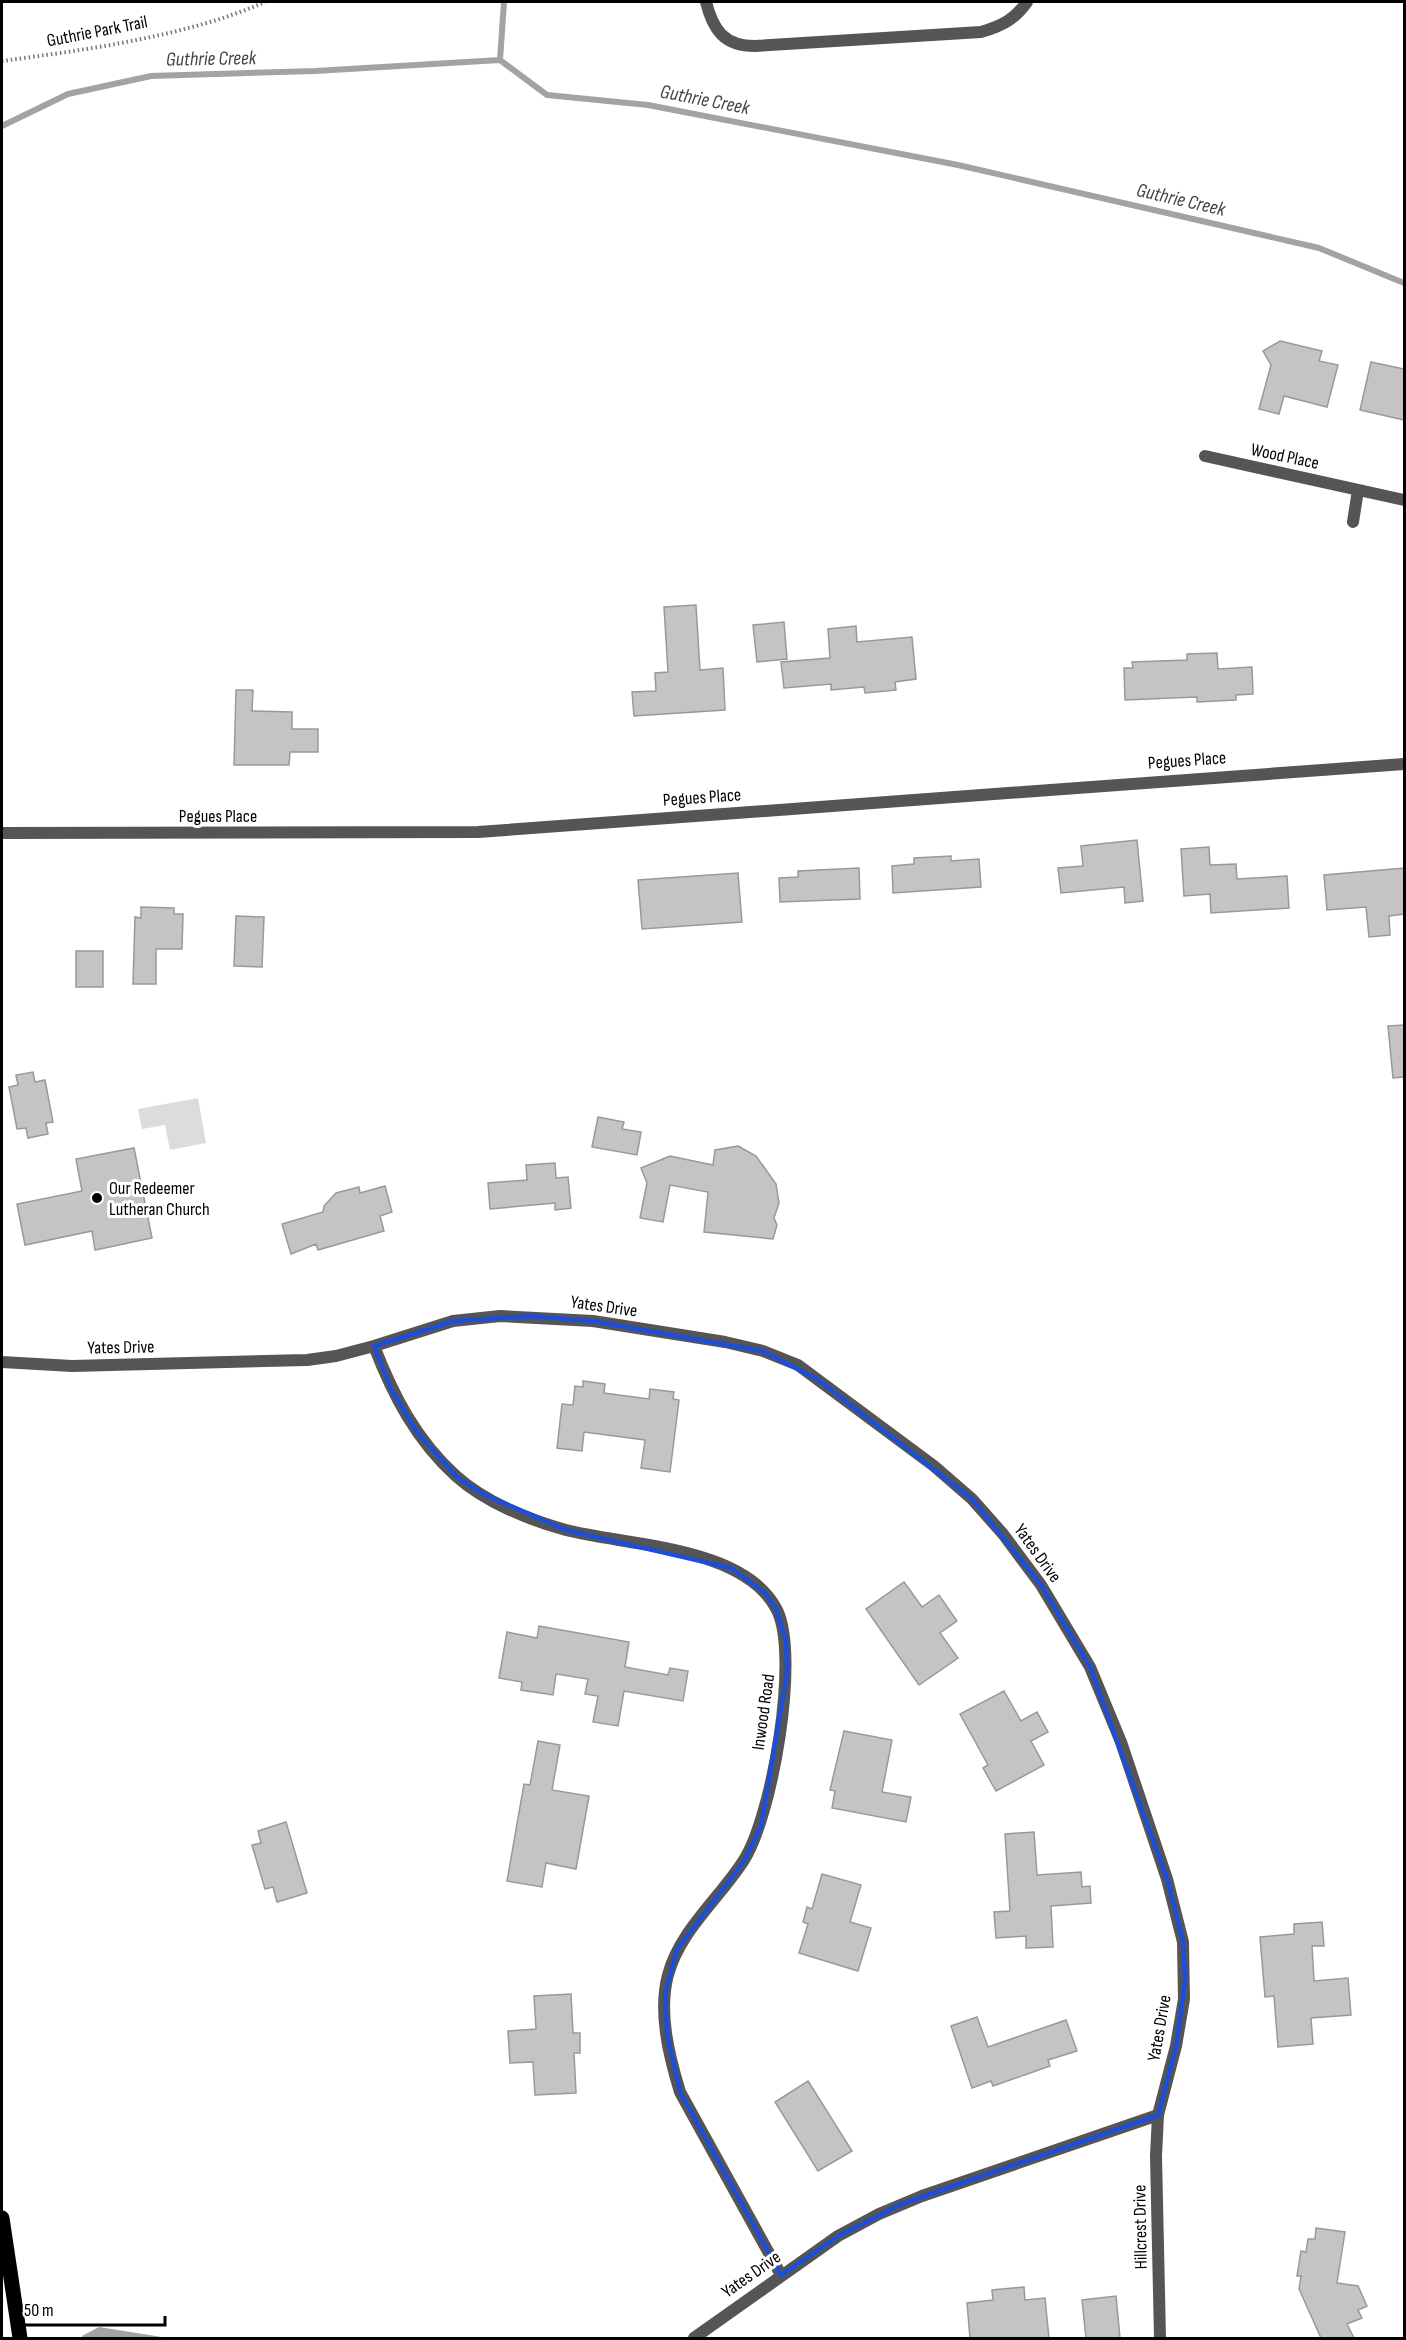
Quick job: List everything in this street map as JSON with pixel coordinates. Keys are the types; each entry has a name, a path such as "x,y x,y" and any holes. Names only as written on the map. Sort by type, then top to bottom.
{"main road":[{"path":"2,2218 20,2338"}],"street":[{"path":"706,2 715,27 731,42 740,46 981,32 1008,22 1027,2"},
{"name":"Wood Place","path":"1205,456 1404,500"},
{"path":"1353,522 1358,490"},
{"name":"Pegues Place","path":"2,833 478,832 1363,765 1404,764"},
{"name":"Yates Drive","path":"2,1362 72,1366 271,1361 336,1356 453,1321 531,1316 592,1321 725,1342 764,1351 798,1365 934,1466 972,1499 1003,1534 1041,1585 1090,1667 1121,1742 1167,1879 1183,1942 1185,1980 1176,2046 1158,2115 901,2204 838,2236 694,2338"},
{"name":"Inwood Road","path":"374,1346 391,1389 416,1431 457,1477 483,1494 522,1514 566,1530 688,1555 731,1568 765,1593 776,1609 786,1641 787,1672 770,1788 761,1826 744,1861 677,1949 665,1992 667,2035 680,2092 781,2275"},
{"name":"Hillcrest Drive","path":"1158,2115 1156,2156 1160,2338"}],"path":[{"name":"Guthrie Park Trail","path":"2,61 145,37 217,19 265,2"}],"highlighted area":[{"path":"531,1316 593,1321 763,1351 817,1379 972,1499 1041,1585 1090,1667 1167,1879 1183,1942 1185,1980 1176,2046 1158,2115 901,2204 838,2236 781,2275 680,2092 667,2035 665,1993 677,1949 744,1861 761,1826 787,1672 786,1641 776,1609 765,1593 731,1568 566,1530 483,1494 457,1477 416,1431 391,1389 374,1346 453,1321"}],"shaded area":[{"path":"198,1098 206,1143 170,1150 165,1125 142,1129 138,1109"},
{"path":"99,2327 168,2338 82,2338"}],"building":[{"path":"1280,341 1322,351 1319,361 1338,365 1327,407 1284,396 1279,414 1259,409 1271,365 1263,351"},
{"path":"1371,362 1404,369 1404,420 1360,410"},
{"path":"696,605 700,670 723,668 725,710 634,716 632,692 656,691 655,673 668,672 664,607"},
{"path":"784,622 787,659 757,662 753,625"},
{"path":"856,626 857,642 912,637 916,679 895,682 896,690 865,693 864,687 831,690 831,684 784,688 781,662 830,658 828,629"},
{"path":"1217,653 1218,669 1252,667 1253,694 1236,695 1236,700 1197,702 1197,697 1125,700 1124,668 1133,668 1132,662 1187,660 1187,654"},
{"path":"236,690 253,690 252,711 292,712 292,729 318,729 318,752 290,752 289,765 234,765"},
{"path":"1137,840 1143,901 1125,903 1124,887 1061,893 1058,868 1083,866 1081,846"},
{"path":"1209,847 1210,865 1236,864 1237,879 1287,876 1289,908 1211,913 1210,894 1184,896 1181,849"},
{"path":"951,856 951,861 979,859 981,887 893,893 892,866 914,864 914,858"},
{"path":"859,868 860,899 780,902 779,878 798,877 798,871"},
{"path":"1404,868 1404,914 1389,916 1390,935 1369,937 1366,907 1327,910 1324,875"},
{"path":"738,873 742,922 642,929 638,880"},
{"path":"141,907 174,908 174,914 183,914 182,949 156,949 156,984 133,984 135,917 141,918"},
{"path":"236,916 264,917 262,967 234,966"},
{"path":"76,951 103,951 103,987 76,987"},
{"path":"1404,1025 1404,1077 1393,1078 1388,1026"},
{"path":"33,1072 35,1082 45,1080 53,1122 46,1123 48,1134 28,1138 26,1128 17,1129 9,1087 18,1085 16,1075"},
{"path":"598,1117 624,1122 622,1129 641,1132 637,1155 592,1147"},
{"path":"738,1146 756,1156 776,1184 779,1203 774,1218 777,1225 773,1239 704,1232 708,1192 670,1185 663,1222 640,1218 647,1183 641,1168 670,1156 713,1165 715,1150"},
{"name":"Our Redeemer Lutheran Church","path":"134,1148 152,1238 95,1250 92,1231 25,1245 17,1204 82,1191 76,1159"},
{"path":"555,1163 556,1178 568,1177 571,1208 555,1210 555,1203 490,1209 488,1183 527,1180 526,1165"},
{"path":"385,1186 392,1212 380,1216 384,1231 318,1250 316,1244 291,1254 282,1224 323,1212 324,1206 336,1193 359,1187 360,1193"},
{"path":"583,1381 605,1384 604,1393 649,1399 650,1389 674,1392 673,1399 679,1400 670,1472 641,1468 645,1440 584,1432 582,1451 557,1448 562,1404 573,1405 575,1386 583,1387"},
{"path":"904,1582 922,1607 939,1595 957,1621 940,1633 958,1658 919,1685 866,1609"},
{"path":"539,1626 629,1642 625,1667 668,1675 670,1668 688,1671 683,1701 624,1691 618,1726 593,1722 598,1696 585,1694 588,1679 556,1674 553,1695 521,1690 522,1682 499,1678 507,1632 537,1638"},
{"path":"1004,1691 1021,1721 1037,1712 1048,1732 1031,1741 1044,1765 996,1791 983,1768 988,1765 960,1714"},
{"path":"844,1731 892,1740 882,1792 911,1797 906,1822 832,1808 835,1791 830,1790"},
{"path":"538,1741 560,1745 552,1790 589,1796 576,1869 546,1863 542,1887 507,1881 524,1784 530,1785"},
{"path":"286,1822 307,1893 277,1902 273,1887 265,1889 252,1845 261,1843 258,1831"},
{"path":"1034,1832 1037,1875 1081,1872 1082,1887 1090,1886 1091,1903 1051,1906 1053,1947 1026,1948 1026,1936 996,1938 994,1912 1010,1911 1005,1834"},
{"path":"822,1874 861,1885 850,1922 871,1928 858,1971 799,1953 808,1924 803,1922 807,1907 812,1909"},
{"path":"1322,1922 1324,1946 1312,1946 1314,1981 1348,1978 1351,2015 1311,2018 1313,2044 1278,2047 1274,1996 1265,1997 1260,1937 1294,1934 1294,1924"},
{"path":"571,1994 573,2033 580,2033 580,2053 574,2053 576,2093 535,2095 533,2062 510,2063 508,2031 536,2029 534,1996"},
{"path":"977,2017 988,2047 1066,2020 1077,2051 1048,2060 1050,2066 993,2086 991,2081 972,2088 951,2026"},
{"path":"808,2081 852,2151 818,2171 775,2102"},
{"path":"1316,2228 1345,2232 1337,2283 1358,2286 1367,2306 1358,2310 1362,2318 1347,2324 1354,2338 1321,2338 1299,2289 1301,2276 1297,2276 1301,2251 1306,2252 1308,2239 1315,2239"},
{"path":"1024,2287 1025,2300 1045,2298 1049,2338 970,2338 967,2303 993,2300 992,2290"},
{"path":"1116,2296 1120,2338 1086,2338 1082,2300"}],"waterway":[{"path":"500,60 504,2"},
{"name":"Guthrie Creek","path":"2,126 68,94 151,76 315,71 500,60 547,95 648,105 958,165 1319,248 1404,283"}],"place":[{"name":"Our Redeemer Lutheran Church","path":"97,1198"}]}
